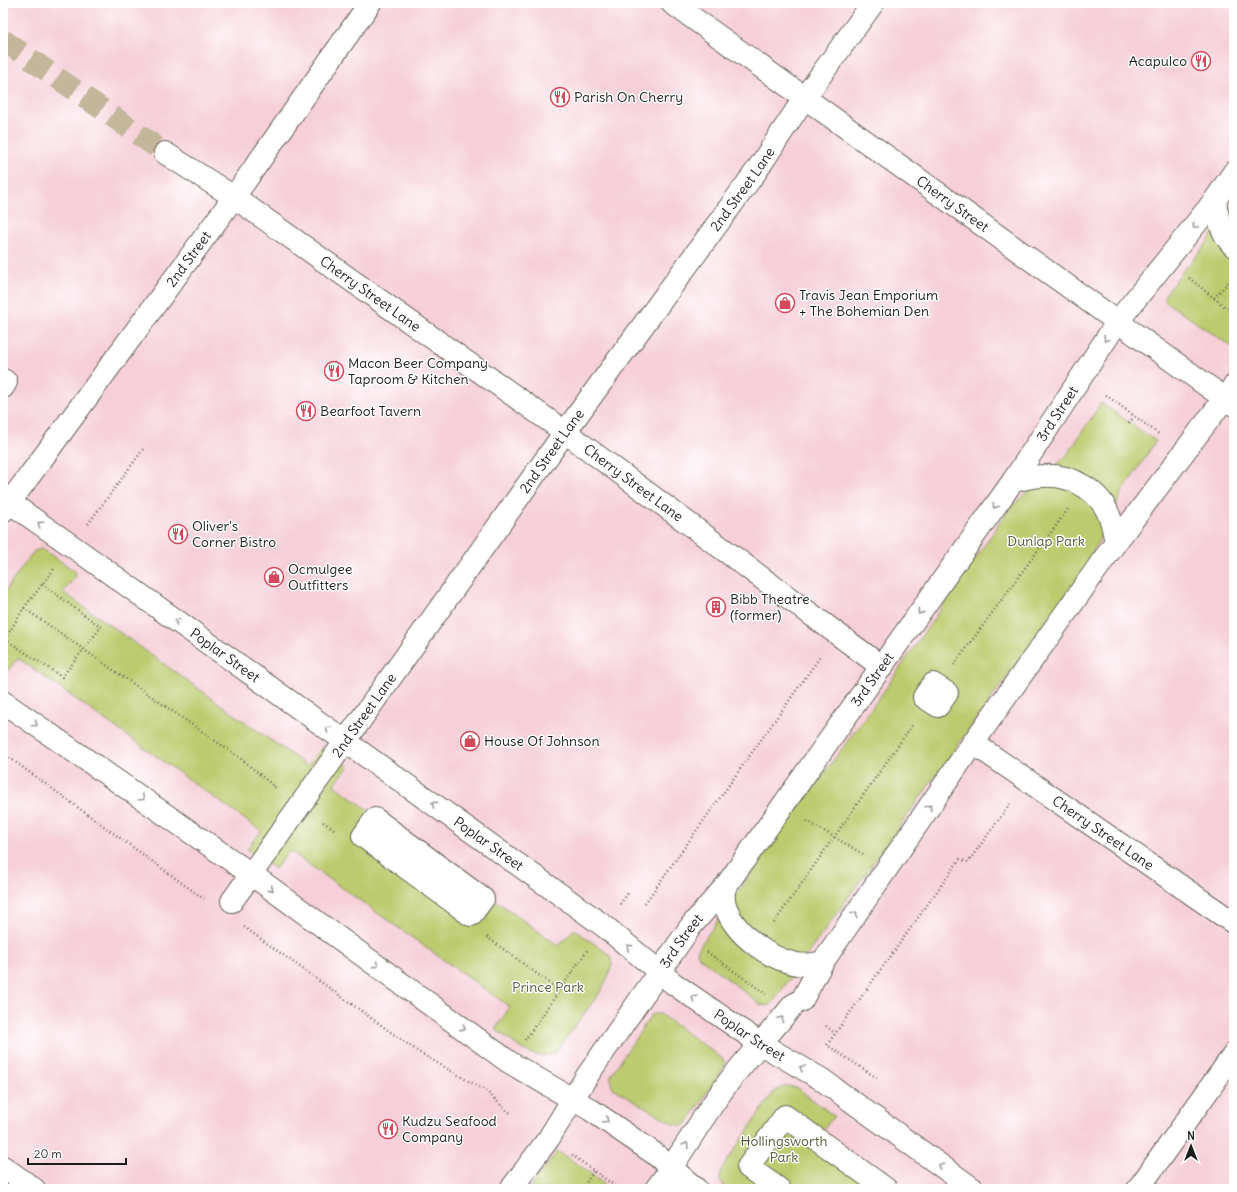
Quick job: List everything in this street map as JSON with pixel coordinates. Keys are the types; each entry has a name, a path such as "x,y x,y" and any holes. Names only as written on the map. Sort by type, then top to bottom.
{"street":[{"name":"2nd Street","path":"5,504 36,467 234,197 370,3"},
{"name":"Cherry Street","path":"672,3 1118,321 1231,397"},
{"name":"2nd Street Lane","path":"232,901 565,432 757,170 805,97 873,3"},
{"name":"Cherry Street Lane","path":"165,153 234,197 565,432 882,667"},
{"name":"3rd Street","path":"511,1189 549,1138 587,1076 691,926 725,887 1013,481 1118,321 1215,200 1234,172"},
{"path":"1215,200 1218,218 1228,242 1234,246"},
{"path":"3,380 6,382 3,387"},
{"path":"656,1189 672,1168 734,1075 793,1005 802,1000 822,963 973,742 1116,542 1231,397"},
{"path":"1013,481 1044,476 1068,478 1086,487 1100,500 1110,517 1116,542"},
{"name":"Poplar Street","path":"5,504 72,546 604,926 659,972 761,1044 821,1079 973,1189"},
{"path":"3,702 251,874 509,1062 590,1110 672,1168 696,1189"},
{"name":"Cherry Street Lane","path":"973,742 1234,923"},
{"path":"375,819 483,899 471,915 363,836 375,819"},
{"path":"725,887 724,900 729,915 738,929 757,945 772,956 783,961 799,965 822,963"},
{"path":"1138,1189 1234,1054"},
{"path":"779,1189 748,1167 785,1116 886,1189"},
{"path":"3,1167 31,1188"}],"path":[{"path":"1214,298 1234,276"},
{"path":"1187,277 1234,314"},
{"path":"1106,395 1160,435"},
{"path":"1129,423 1134,417"},
{"path":"85,530 145,447"},
{"path":"954,666 1069,508"},
{"path":"3,642 24,608 56,566"},
{"path":"5,639 62,677 101,627 42,584"},
{"path":"645,903 823,652"},
{"path":"774,923 917,718"},
{"path":"3,753 210,903"},
{"path":"877,1078 827,1045 960,859 968,862 1013,799"},
{"path":"801,817 867,856"},
{"path":"242,926 420,1052 486,1091 512,1114"},
{"path":"524,1040 589,948"},
{"path":"706,951 768,996"},
{"path":"826,1026 835,1033"},
{"path":"572,1154 619,1189"},
{"path":"582,1189 594,1171"}],"shaded area":[{"path":"3,3 1234,3 1234,1189 3,1189"}],"green space":[{"path":"1234,204 1234,346 1229,345 1166,302 1164,296 1182,272 1201,251"},
{"name":"Dunlap Park","path":"1101,403 1156,441 1123,491 1086,567 771,1005 761,1005 699,957 697,953 698,949 735,895 884,691 1010,508 1067,455"},
{"name":"Prince Park","path":"41,549 75,571 76,576 63,592 307,766 324,746 349,766 334,785 559,946 574,929 607,953 611,958 612,965 601,991 555,1053 538,1055 530,1053 516,1045 495,1029 510,1007 290,851 275,869 247,849 261,831 18,658 3,675 3,594 34,551"},
{"path":"652,1014 660,1014 723,1059 725,1063 724,1067 687,1123 683,1126 674,1124 614,1089 611,1084 611,1075"},
{"name":"Hollingsworth Park","path":"788,1086 797,1088 834,1116 820,1134 898,1189 725,1188 720,1180 721,1170 773,1093 780,1088"},
{"path":"557,1151 589,1172 609,1189 529,1189"}],"tunnel":[{"path":"3,40 165,153"}],"place":[{"name":"Acapulco","path":"1201,61"},
{"name":"Parish On Cherry","path":"560,97"},
{"name":"Travis Jean Emporium + The Bohemian Den","path":"785,303"},
{"name":"Macon Beer Company Taproom & Kitchen","path":"334,371"},
{"name":"Bearfoot Tavern","path":"306,411"},
{"name":"Oliver's Corner Bistro","path":"178,534"},
{"name":"Ocmulgee Outfitters","path":"274,577"},
{"name":"Bibb Theatre (former)","path":"716,607"},
{"name":"House Of Johnson","path":"470,741"},
{"name":"Kudzu Seafood Company","path":"388,1129"}]}
